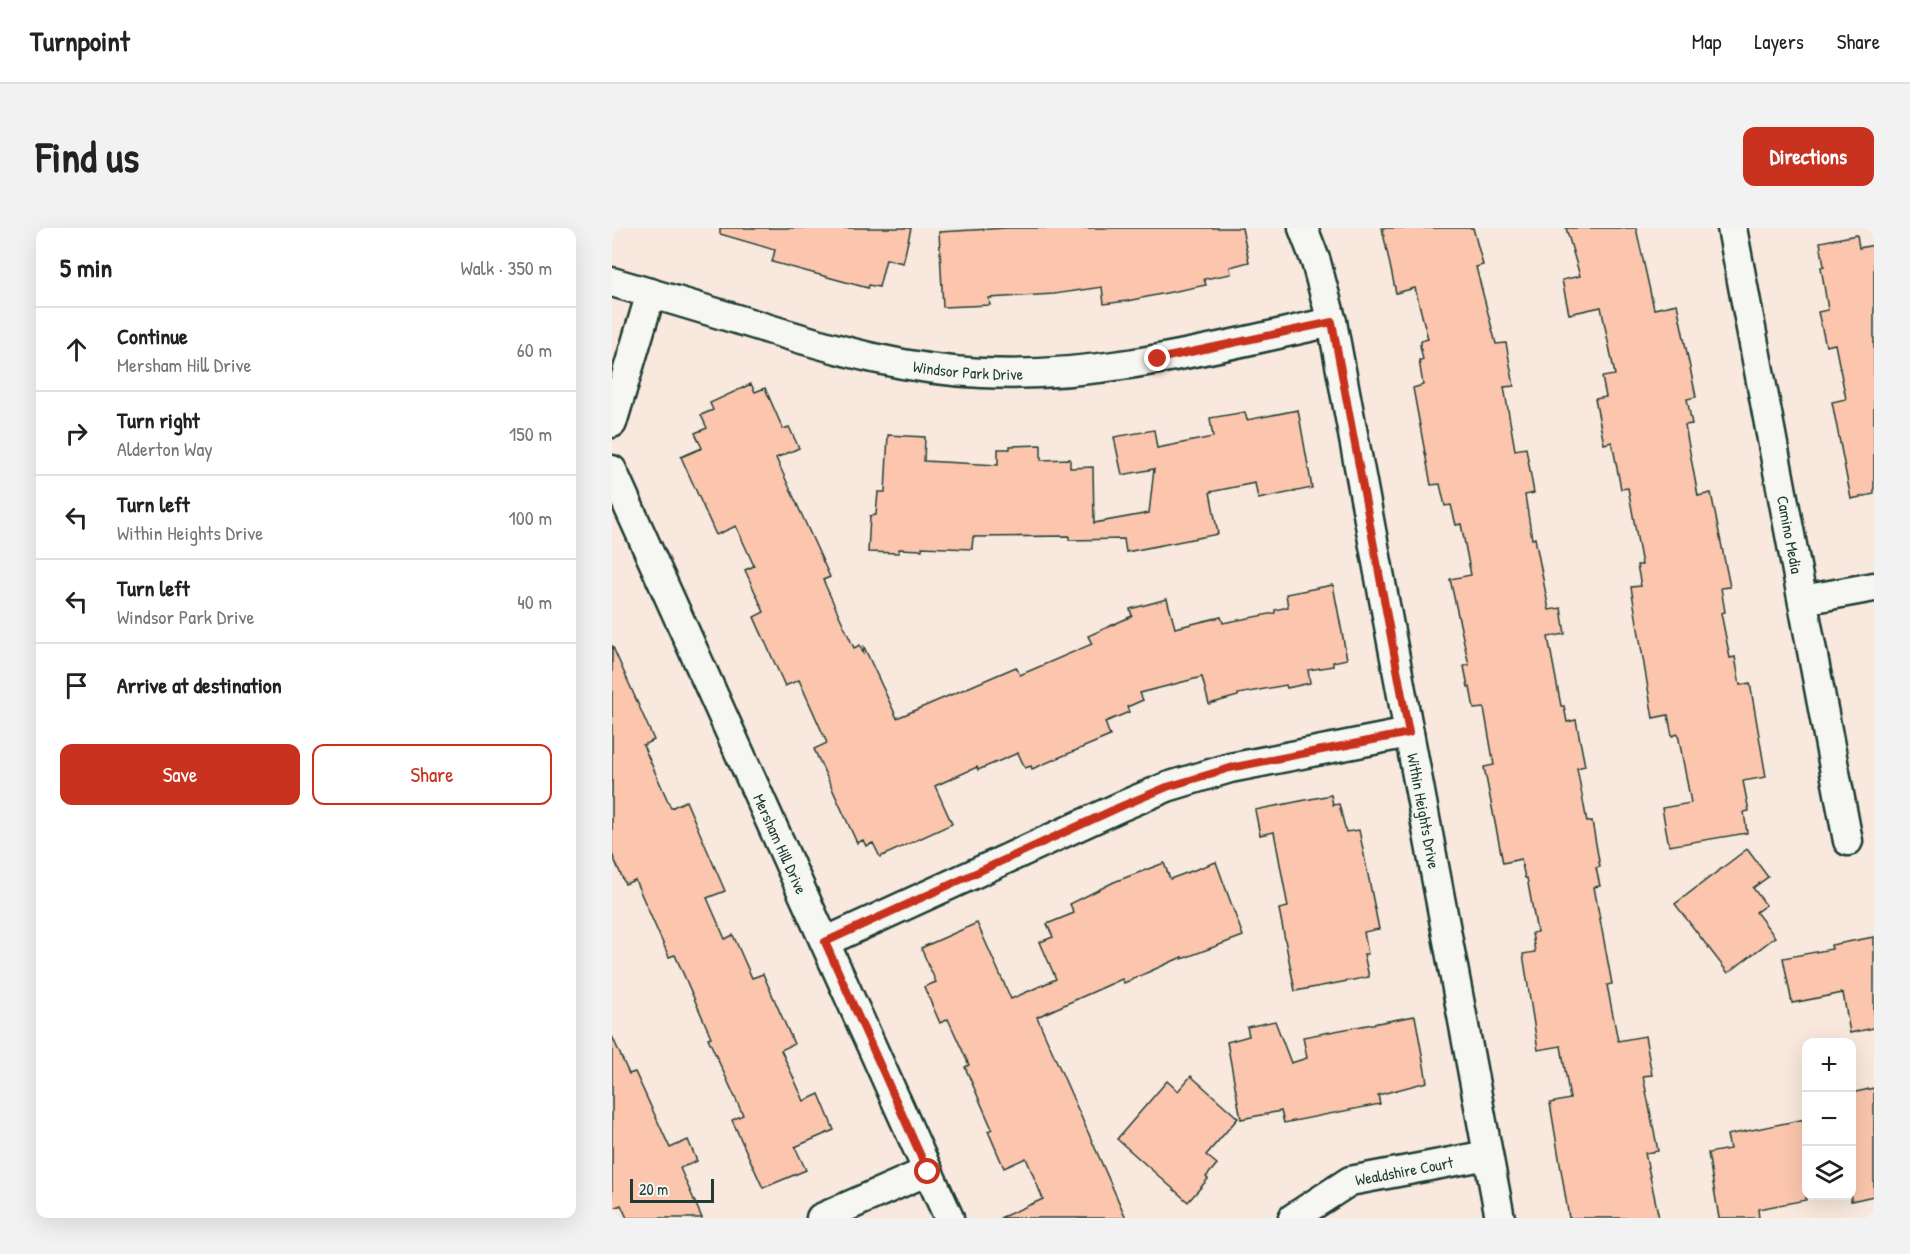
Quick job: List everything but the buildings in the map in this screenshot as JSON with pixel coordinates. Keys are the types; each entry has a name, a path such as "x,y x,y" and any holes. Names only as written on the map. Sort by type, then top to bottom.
{"street":[{"name":"Within Heights Drive","path":"1303,228 1316,262 1332,322 1500,1218"},
{"name":"Camino Media","path":"1732,228 1848,841"},
{"name":"Windsor Park Drive","path":"612,282 852,354 910,366 981,374 1040,374 1099,369 1158,359 1332,322"},
{"path":"612,423 651,293"},
{"name":"Mersham Hill Drive","path":"612,470 949,1218"},
{"path":"1803,600 1874,587"},
{"path":"825,942 1111,810 1167,787 1230,768 1409,733"},
{"name":"Wealdshire Court","path":"1293,1218 1350,1181 1488,1155"},
{"path":"821,1218 928,1172"}],"route":[{"path":"928,1172 825,942 1167,787 1230,768 1409,733 1332,322 1158,359"}]}
